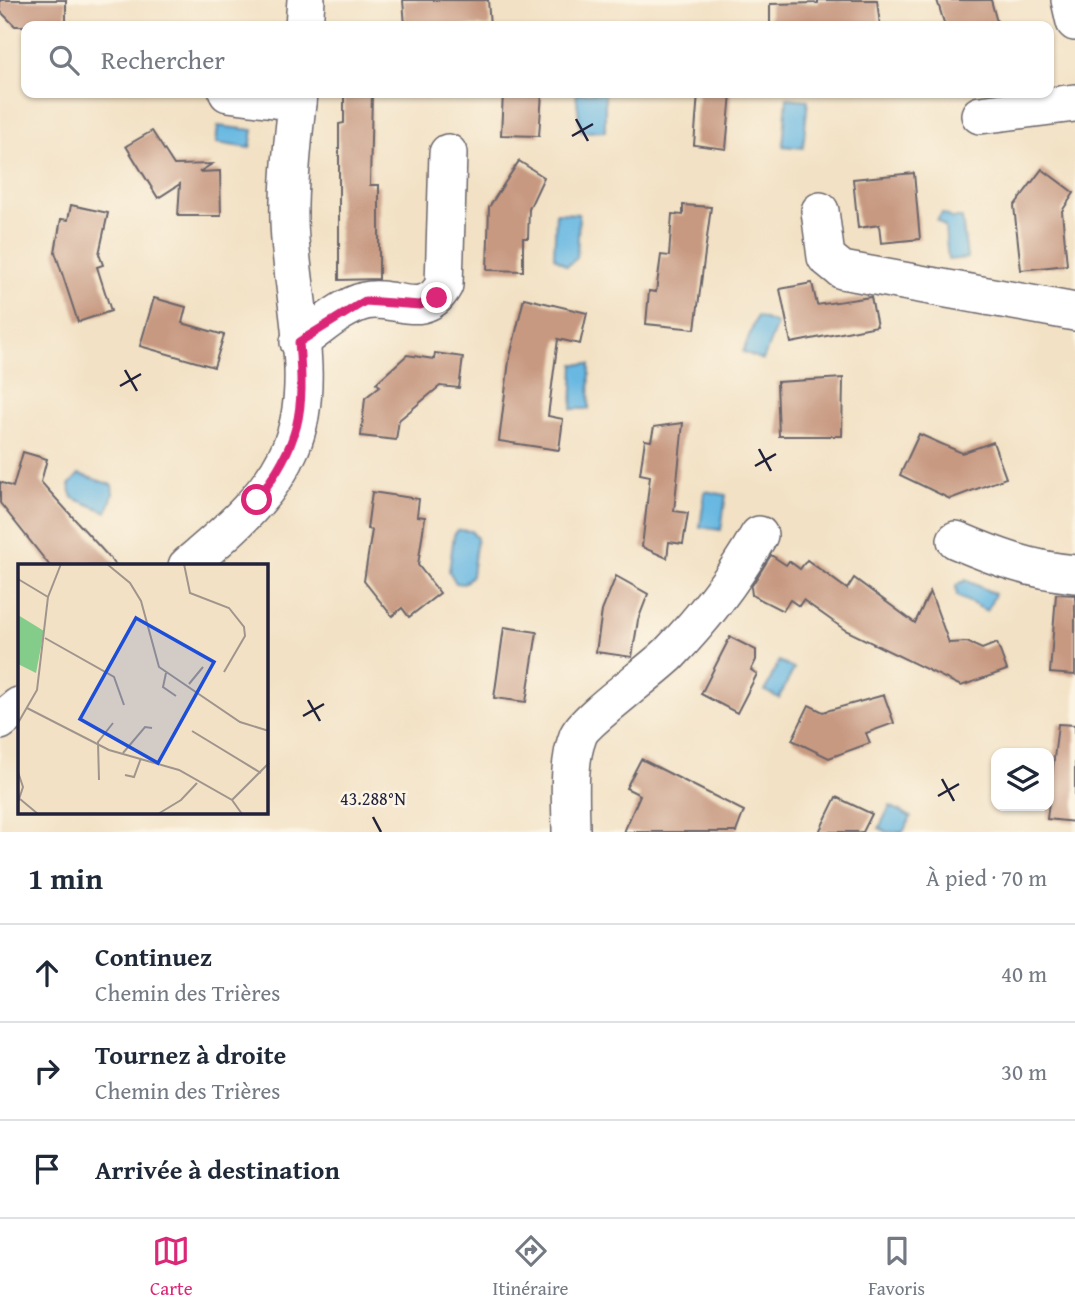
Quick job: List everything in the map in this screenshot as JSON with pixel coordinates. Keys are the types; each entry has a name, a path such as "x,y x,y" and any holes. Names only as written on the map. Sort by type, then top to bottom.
{"street":[{"path":"304,21 306,0"},
{"path":"1070,0 1075,22"},
{"path":"189,564 226,533 257,500 287,456 298,426 301,406 299,342 289,220 297,98"},
{"path":"980,116 1075,103"},
{"path":"299,342 365,301 420,305 437,298 444,285 448,153"},
{"path":"820,211 826,257 842,270 1075,312"},
{"path":"571,832 575,748 583,726 667,655 699,622 739,570 759,535"},
{"path":"956,540 1012,563 1040,571 1075,574"},
{"path":"0,721 18,707"}],"water":[{"path":"577,98 605,98 605,131 581,132"},
{"path":"787,98 808,100 803,148 783,146"},
{"path":"218,126 253,130 250,148 216,143"},
{"path":"556,213 579,214 577,258 567,266 554,257"},
{"path":"942,213 951,218 962,218 967,258 948,260 945,227 937,220"},
{"path":"757,316 777,324 763,360 743,352"},
{"path":"574,364 590,364 589,409 572,409"},
{"path":"79,474 112,485 113,494 107,512 73,498 69,485"},
{"path":"705,491 726,495 721,530 700,527"},
{"path":"458,530 471,531 477,538 472,575 464,584 456,583 449,571 454,535"},
{"path":"966,580 995,594 987,611 957,596 956,585"},
{"path":"779,661 794,669 779,698 765,691"},
{"path":"890,806 911,817 903,832 887,832 879,828"}],"building":[{"path":"0,0 66,0 66,21 21,21 21,26 15,26 0,11"},
{"path":"403,0 488,0 490,21 405,21"},
{"path":"818,0 877,0 879,21 770,21 770,4 818,3"},
{"path":"937,0 991,0 997,21 943,21"},
{"path":"344,98 372,98 370,185 379,185 379,279 339,280 339,124 344,123"},
{"path":"503,98 542,98 539,136 501,135"},
{"path":"698,98 731,98 726,149 694,145"},
{"path":"152,131 174,165 212,164 199,172 220,171 221,216 178,216 180,184 158,198 126,146"},
{"path":"519,161 544,177 529,209 528,238 523,238 523,271 487,270 489,207"},
{"path":"1042,169 1074,193 1062,211 1067,265 1021,270 1014,206"},
{"path":"914,173 920,239 881,243 879,225 858,228 853,179"},
{"path":"71,205 108,213 99,254 103,265 97,267 111,311 78,322 55,252 61,219 68,220"},
{"path":"683,205 711,207 695,329 646,324 649,291 656,292 661,255 669,256 672,214 683,215"},
{"path":"812,283 817,305 871,297 877,326 791,343 780,289"},
{"path":"154,298 186,307 182,323 224,335 214,367 140,346"},
{"path":"524,298 587,313 580,344 558,339 548,416 563,419 559,450 499,441 509,361"},
{"path":"435,353 463,357 459,388 440,386 399,420 396,440 361,436 365,398 380,386 376,383 407,355 434,359"},
{"path":"843,378 842,436 779,436 777,382"},
{"path":"683,423 674,511 688,513 683,544 669,542 667,558 642,547 650,476 640,474 645,440 651,441 654,427"},
{"path":"919,434 962,453 993,442 1006,478 950,499 900,475"},
{"path":"23,452 47,459 41,482 115,564 48,564 0,503 0,482 13,487"},
{"path":"372,492 419,499 417,516 425,517 418,565 440,593 409,617 402,608 392,616 364,581 372,530 367,529"},
{"path":"771,555 786,565 789,561 800,569 807,560 847,589 854,578 915,623 930,591 949,643 967,642 982,649 997,643 1007,670 961,686 845,630 803,600 799,606 790,600 783,611 752,595 751,587"},
{"path":"616,576 648,594 638,620 632,657 596,652 602,611"},
{"path":"1056,594 1075,595 1075,675 1050,673"},
{"path":"504,627 537,632 526,702 494,698"},
{"path":"730,637 756,650 756,660 751,670 757,674 737,713 701,694"},
{"path":"884,695 894,723 866,733 870,743 829,758 792,740 809,705 823,712"},
{"path":"1058,724 1075,725 1075,822 1047,819 1048,811 1054,811 1054,759"},
{"path":"641,759 744,811 736,832 624,832 640,795 626,788"},
{"path":"836,797 872,814 863,832 819,832"}],"route":[{"path":"257,500 292,447 298,426 303,385 299,342 365,301 420,305 437,298"}]}
